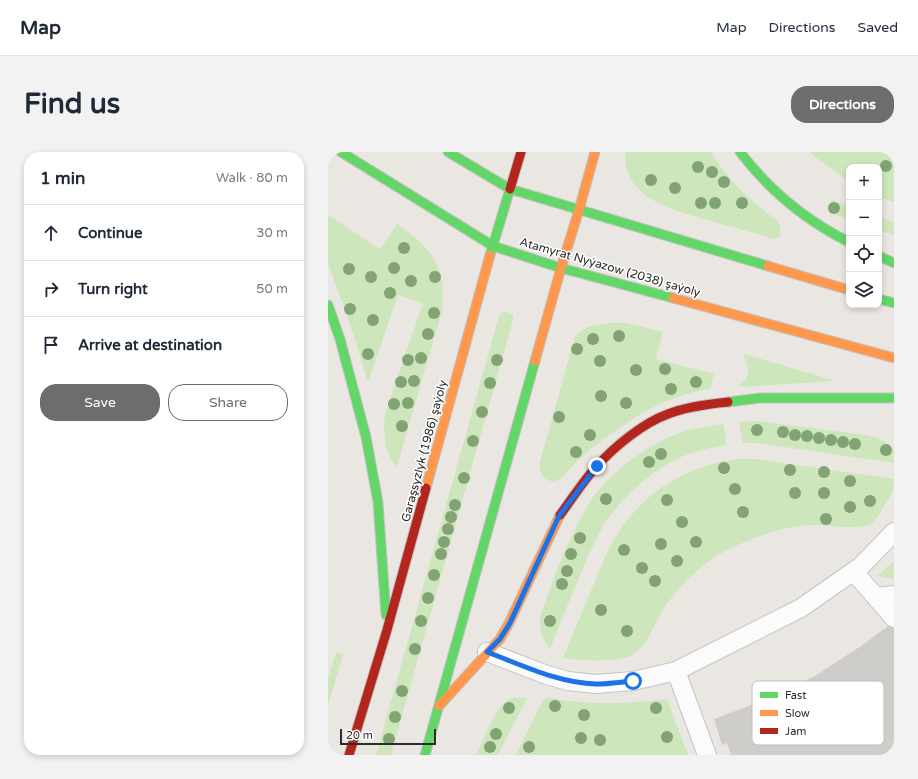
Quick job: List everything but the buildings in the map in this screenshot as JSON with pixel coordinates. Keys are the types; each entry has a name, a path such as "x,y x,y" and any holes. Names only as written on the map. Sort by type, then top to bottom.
{"main road":[{"name":"Atamyrat Nyýazow (2038) şaýoly","path":"341,152 493,246 561,268 894,358"},
{"path":"448,152 510,189 846,289"},
{"name":"Garaşsyzlyk (1986) şaýoly","path":"350,755 387,630 493,246 521,152"},
{"path":"425,755 561,268 595,152"},
{"path":"740,152 765,183 797,212 830,234 846,241"},
{"path":"882,257 894,263"},
{"path":"882,300 894,303"},
{"path":"328,305 340,339 366,437 377,495 387,630"},
{"path":"439,706 500,639 510,623 559,516 597,466 621,444 645,426 668,414 709,404 760,398 894,398"}],"lane":[{"path":"487,652 547,675 568,681 596,684 633,681 676,671 801,608 862,566 894,532"},
{"path":"854,572 894,618"},
{"path":"876,597 894,595"},
{"path":"676,671 707,755"}],"green space":[{"path":"625,152 711,152 721,167 738,187 778,222 780,226 780,237 773,239 707,220 652,200 632,181 627,168"},
{"path":"809,152 891,152 894,157 894,202 882,198 882,164 846,164 846,179"},
{"path":"832,200 846,206 846,219 828,211"},
{"path":"328,215 380,249 397,224 428,250 439,270 442,282 442,311 397,466 389,456 385,442 385,414 423,303 398,295 368,382 351,327 328,263"},
{"path":"882,218 894,222 894,235 882,231"},
{"path":"503,312 508,312 513,315 513,320 391,755 376,755 499,316"},
{"path":"611,323 626,323 663,332 656,359 714,374 710,389 694,392 664,402 635,417 596,445 560,479 554,481 547,480 542,475 540,462 575,336 587,328"},
{"path":"744,354 836,381 739,387 739,385 746,379 748,372 747,363 743,356"},
{"path":"756,421 866,435 878,438 894,450 894,463 756,443 743,443 739,422"},
{"path":"723,424 727,445 691,453 665,465 640,483 610,516 602,528 590,553 550,649 542,634 540,617 566,549 576,527 594,496 622,467 657,443 682,432"},
{"path":"737,459 755,459 894,479 894,488 892,494 877,517 872,523 866,526 851,527 806,525 794,527 759,536 721,553 702,566 678,590 660,614 647,640 638,651 632,655 625,658 608,660 579,660 563,658 607,552 618,533 631,516 645,501 677,478 695,470"},
{"path":"894,561 894,579 877,576"},
{"path":"336,652 343,654 328,706 328,678"},
{"path":"512,698 527,698 498,755 476,755 490,725 503,704"},
{"path":"548,698 593,703 637,702 667,699 688,755 516,755 543,700"}],"traffic: fast":[{"path":"341,152 493,246 561,268 673,298"},
{"path":"448,152 510,189 768,266"},
{"path":"740,152 751,166 789,203 818,224 846,240"},
{"path":"490,255 510,189"},
{"path":"882,257 894,263"},
{"path":"882,300 894,303"},
{"path":"328,305 340,339 366,437 378,502 386,615"},
{"path":"425,755 535,361"},
{"path":"728,402 760,398 894,398"}],"traffic: slow":[{"path":"579,210 595,152"},
{"path":"535,361 579,210"},
{"path":"426,488 490,255"},
{"path":"768,266 846,289"},
{"path":"673,298 894,358"},
{"path":"439,706 500,639 560,515"}],"traffic: jam":[{"path":"510,189 521,152"},
{"path":"560,515 597,466 612,451 639,429 658,418 682,409 728,402"},
{"path":"349,755 387,630 426,488"}],"route":[{"path":"597,466 559,516 510,623 500,639 487,652 547,675 568,681 596,684 633,681"}]}
